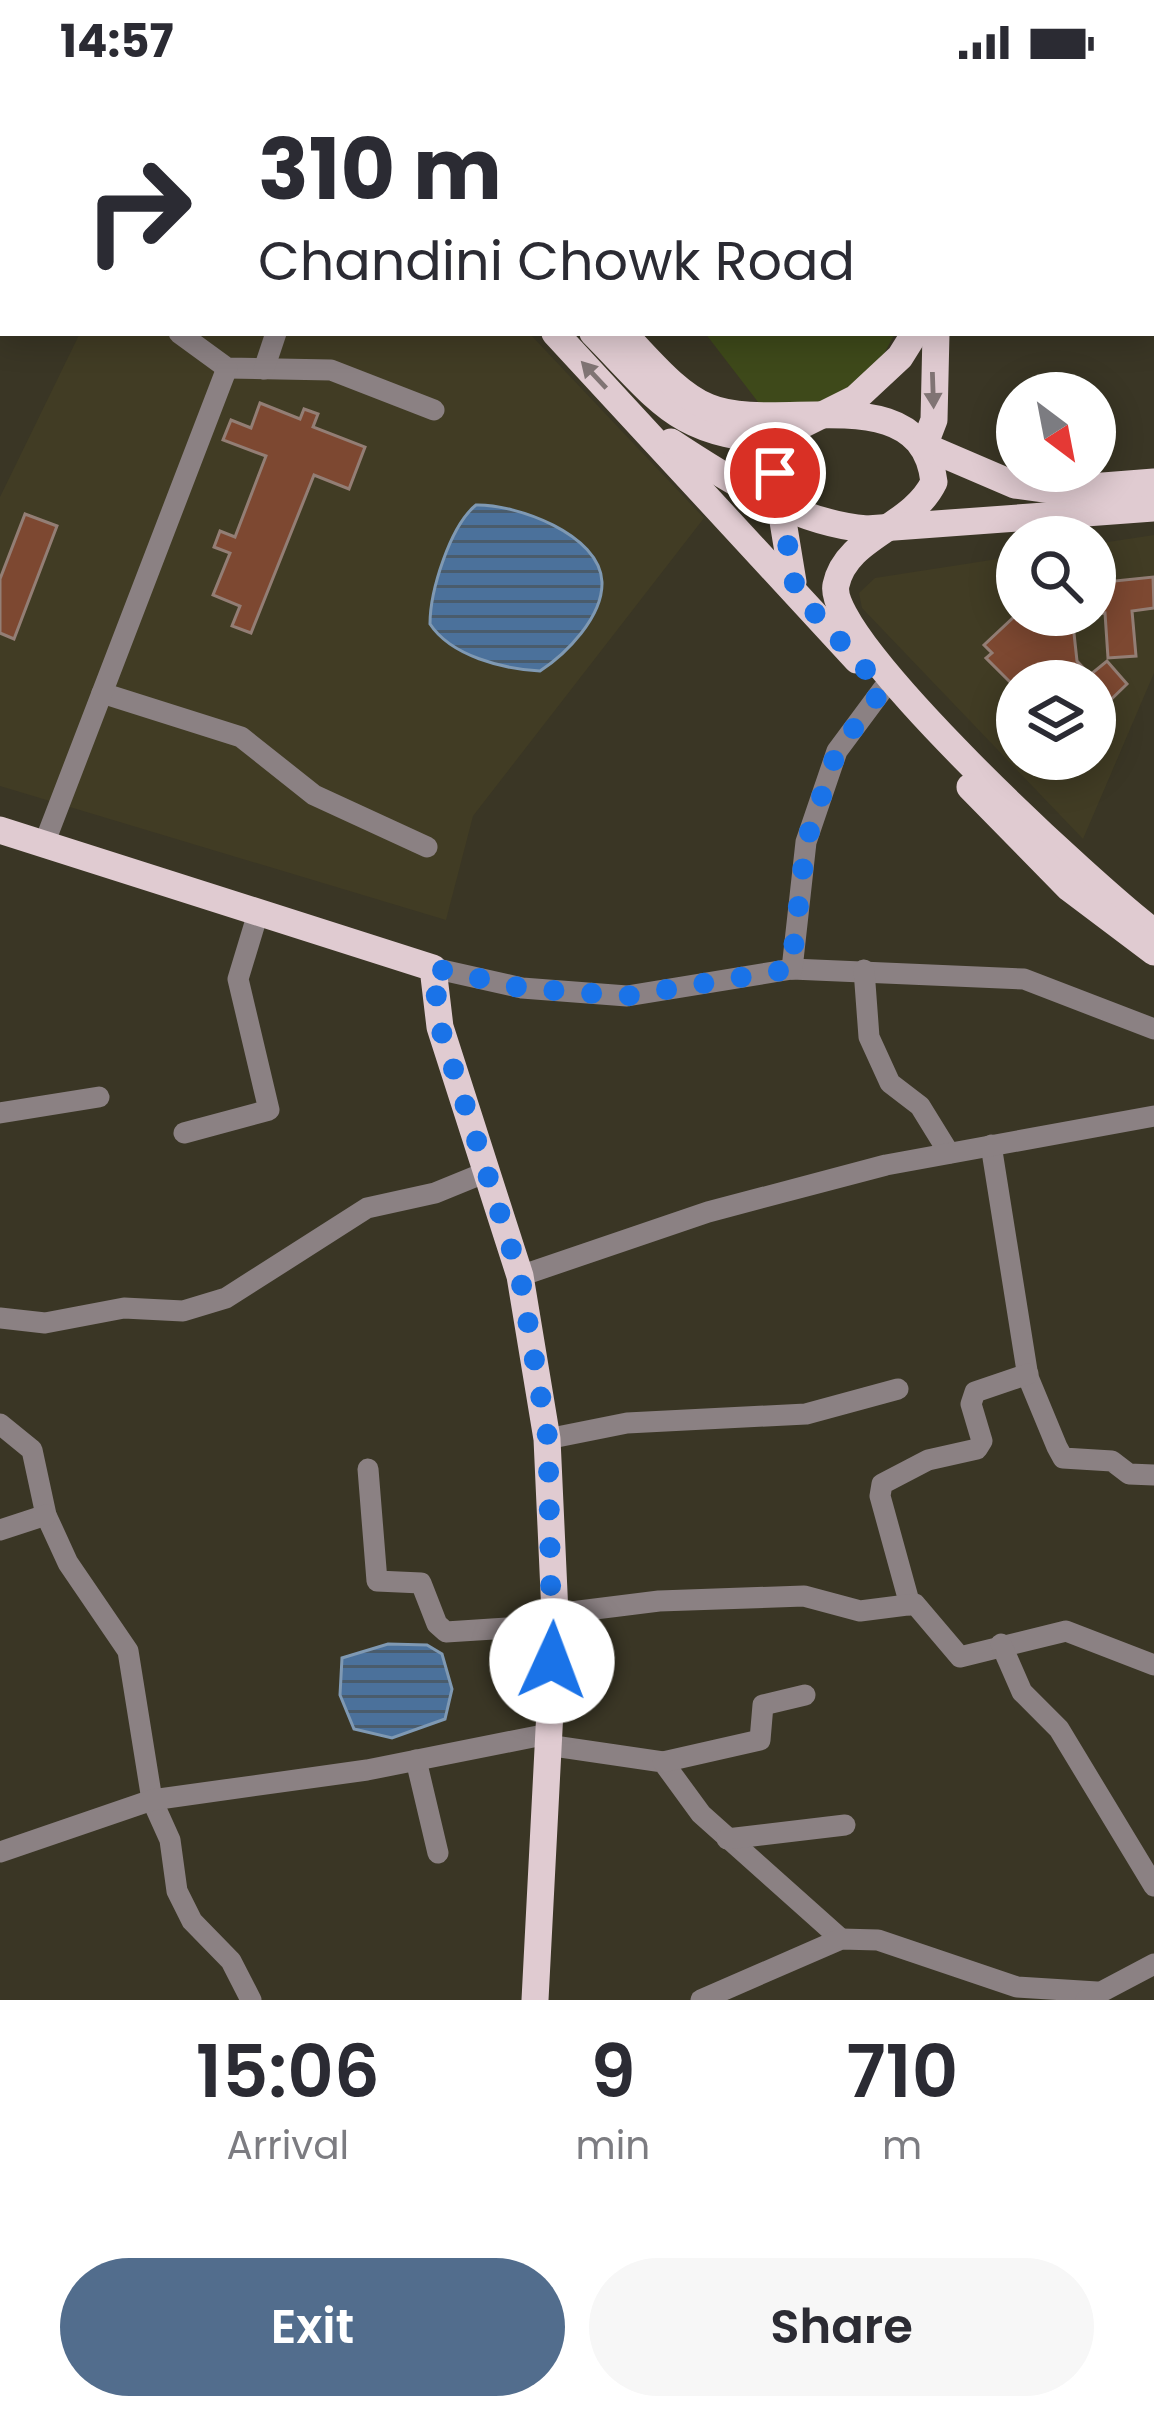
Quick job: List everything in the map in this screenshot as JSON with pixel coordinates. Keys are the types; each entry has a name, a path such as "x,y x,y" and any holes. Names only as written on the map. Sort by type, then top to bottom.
{"main road":[{"path":"558,336 1026,849 1109,922 1154,952"},
{"path":"596,336 681,419 706,432 784,441"},
{"path":"626,336 692,399 711,409 818,418 873,417 902,427 924,446 1016,485 1052,490 1154,482"},
{"path":"796,592 786,559 775,473 784,441 856,398 900,357 913,336"},
{"path":"936,336 934,420 924,446 934,482 913,514 843,567 835,589 850,626 867,651 1031,825 1154,932"},
{"path":"634,417 781,504 833,526 1154,508"},
{"path":"0,830 433,968 440,1027 520,1276 548,1439 555,1620 536,2000"}],"street":[{"path":"183,336 227,368 332,370 434,410"},
{"path":"264,369 275,336"},
{"path":"44,844 227,368"},
{"path":"791,969 806,842 837,751 883,689"},
{"path":"102,693 241,736 314,795 427,848"},
{"path":"184,1133 268,1110 238,979 258,913"},
{"path":"433,968 522,988 627,996 791,969 1024,979 1154,1029"},
{"path":"864,970 869,1037 890,1083 920,1106 949,1153"},
{"path":"0,1113 99,1096"},
{"path":"520,1276 708,1212 949,1153 1154,1116"},
{"path":"991,1145 1028,1374 1063,1458 1112,1461 1129,1474 1154,1475"},
{"path":"0,1318 45,1323 124,1308 183,1311 226,1298 367,1208 435,1193 484,1173"},
{"path":"910,1605 880,1496 882,1484 928,1460 976,1449 982,1441 974,1423 974,1392 1028,1374"},
{"path":"548,1439 650,1421 806,1414 898,1389"},
{"path":"0,1424 32,1450 46,1515 85,1596 128,1651 152,1801 170,1840 177,1891 192,1922 231,1961 251,2000"},
{"path":"368,1469 377,1581 421,1583 436,1624 446,1631 555,1620 659,1601 804,1596 860,1611 915,1604 960,1658 1066,1630 1154,1665"},
{"path":"0,1530 46,1515"},
{"path":"1001,1644 1022,1692 1059,1729 1154,1886"},
{"path":"0,1852 152,1801 548,1740 662,1762 760,1740 763,1705 805,1695"},
{"path":"416,1760 438,1853"},
{"path":"662,1762 727,1839 841,1939"},
{"path":"727,1839 844,1825"},
{"path":"701,2000 841,1939 878,1940 1017,1987 1092,1996 1154,1964"}],"shaded area":[{"path":"79,336 532,336 704,518 473,816 446,920 0,786 0,497"},
{"path":"1154,535 1154,673 1116,762 1116,660 996,660 996,748 862,608 859,593 875,578 996,559 996,636 1116,636 1116,541"},
{"path":"1027,780 1108,780 1083,839"}],"green space":[{"path":"707,336 893,336 884,354 818,416 768,415"}],"water":[{"path":"476,505 512,510 553,525 572,536 598,565 601,595 590,621 540,671 479,659 451,645 430,624 443,560 458,528"},
{"path":"388,1644 427,1645 442,1654 452,1689 445,1719 392,1738 354,1729 340,1695 342,1658"}],"building":[{"path":"260,403 300,419 304,409 318,414 313,427 365,447 349,489 314,475 251,633 232,626 240,606 213,595 230,553 214,547 220,531 235,537 266,456 223,440 231,420 251,428"},
{"path":"25,514 57,526 14,639 0,633 0,579"},
{"path":"1153,577 1154,608 1132,611 1136,656 1108,658 1107,636 1116,636 1116,581"},
{"path":"996,634 1074,636 1077,660 996,660 996,668 986,658 992,653 984,645"},
{"path":"1116,671 1127,684 1116,695"}],"route":[{"path":"552,1661 555,1615 548,1439 520,1276 440,1027 433,968 522,988 627,996 791,969 806,842 837,751 883,689 796,592 786,559 775,473"}]}
